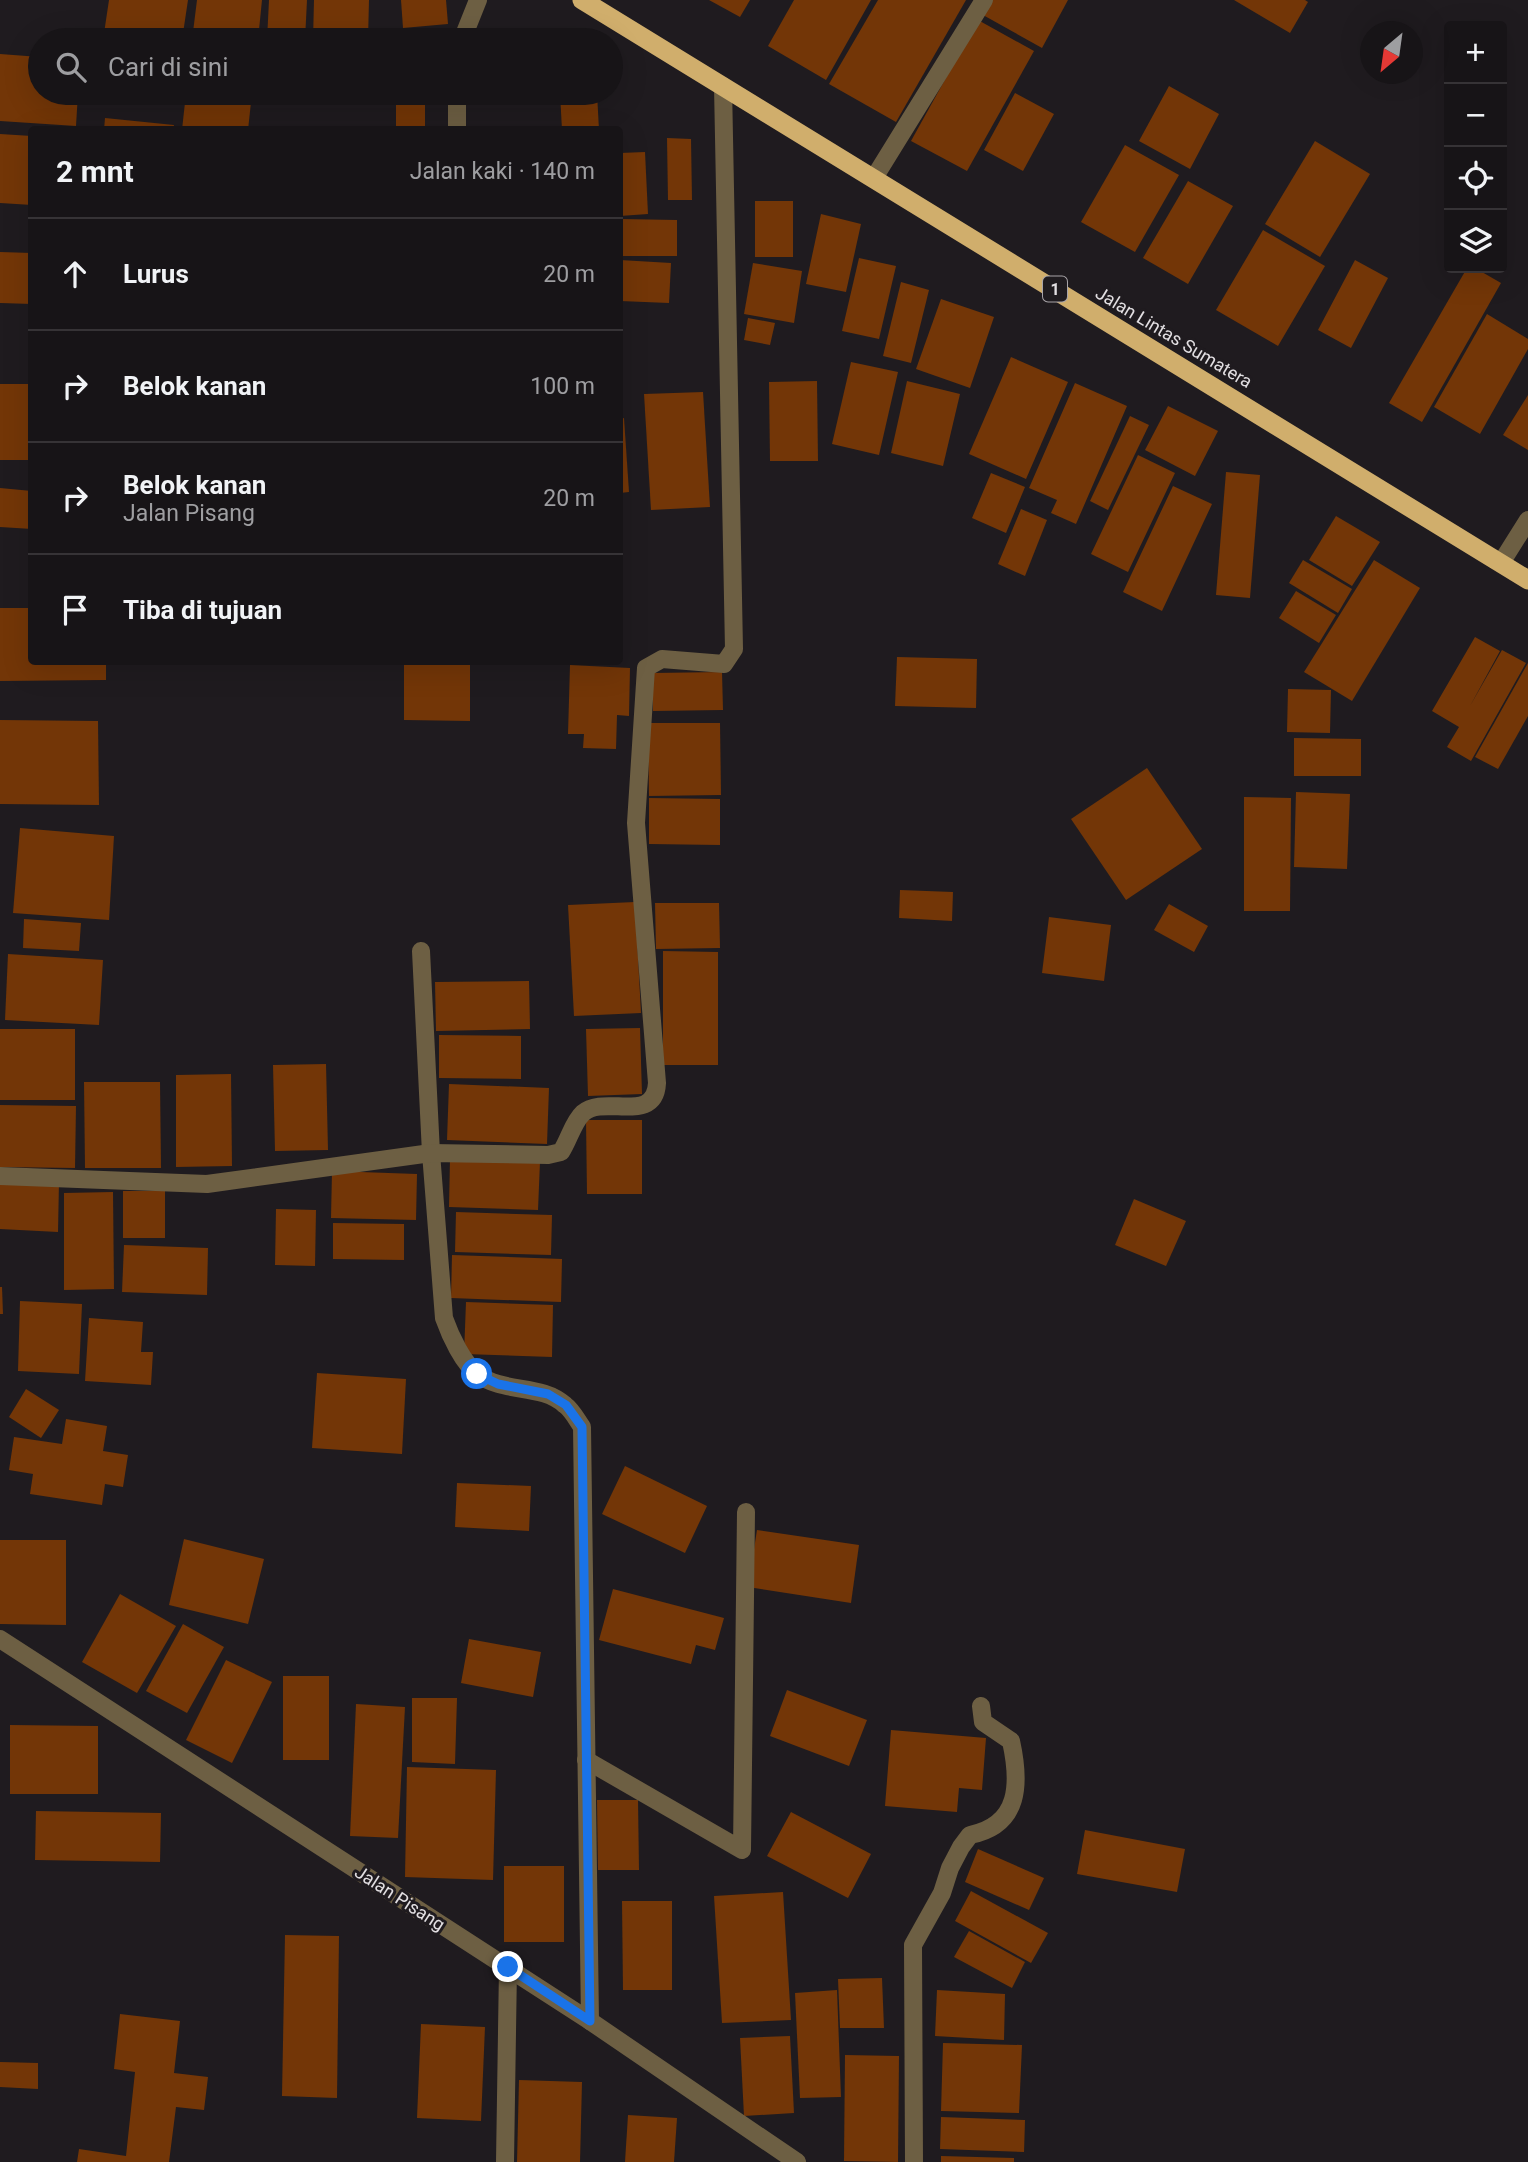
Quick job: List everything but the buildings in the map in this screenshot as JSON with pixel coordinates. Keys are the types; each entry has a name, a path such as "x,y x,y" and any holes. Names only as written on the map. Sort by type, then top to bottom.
{"highway":[{"name":"Jalan Lintas Sumatera","path":"582,0 1528,580"}],"street":[{"path":"468,28 478,0"},
{"path":"874,178 984,0"},
{"path":"0,1175 207,1184 432,1153 548,1155 561,1152 584,1112 596,1107 647,1104 654,1098 657,1092 636,822 646,668 662,659 724,664 734,649 723,86"},
{"path":"457,105 457,126"},
{"path":"1501,563 1528,520"},
{"path":"421,951 444,1318 453,1342 477,1374 498,1384 548,1394 566,1405 582,1427 590,2021"},
{"path":"586,1760 743,1850 746,1512"},
{"name":"Jalan Pisang","path":"0,1639 508,1967 797,2162"},
{"path":"914,2162 913,1945 942,1893 950,1868 961,1847 970,1835 986,1832 1002,1821 1016,1794 1017,1768 1011,1741 983,1722 981,1706"},
{"path":"505,2162 508,1967"}],"route":[{"path":"477,1374 498,1384 548,1394 566,1405 582,1427 590,2021 508,1967"}]}
